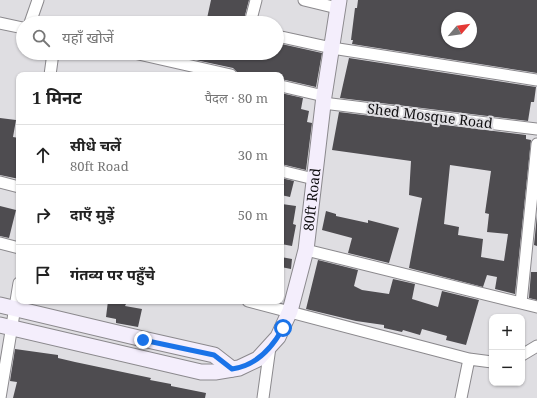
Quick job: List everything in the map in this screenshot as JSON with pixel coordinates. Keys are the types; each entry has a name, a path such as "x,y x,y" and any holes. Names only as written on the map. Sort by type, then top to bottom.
{"main road":[{"name":"80ft Road","path":"6,327 202,372 215,372 239,368 258,359 270,348 283,328 290,311 306,250 323,100 338,4"},
{"path":"0,305 143,340 214,355 232,369"}],"street":[{"path":"32,16 38,0"},
{"path":"252,16 256,0"},
{"path":"304,0 338,4"},
{"path":"0,23 16,26"},
{"path":"284,38 332,48 537,80"},
{"path":"50,72 52,60"},
{"path":"165,60 218,72"},
{"name":"Shed Mosque Road","path":"284,87 323,100 537,129"},
{"path":"521,303 537,144"},
{"path":"284,172 314,179"},
{"path":"0,182 16,186"},
{"path":"0,243 16,247"},
{"path":"306,250 537,307"},
{"path":"0,398 6,327 15,308 16,302"},
{"path":"261,304 469,359 489,362"},
{"path":"525,353 537,346"},
{"path":"266,397 270,348"},
{"path":"461,398 469,359"}],"building":[{"path":"211,0 249,0 245,16 208,16"},
{"path":"358,0 537,0 537,73 352,44 353,40 351,40 355,8 357,8"},
{"path":"284,45 322,53 316,87 284,80 284,72 237,72 233,68 196,60 284,60"},
{"path":"349,58 536,87 534,102 531,102 528,121 340,98"},
{"path":"284,94 303,98 301,109 309,111 307,122 312,123 306,170 284,165"},
{"path":"339,112 526,135 526,139 531,140 515,294 495,289 497,277 487,275 483,287 409,268 422,198 409,195 411,161 332,150","holes":["450,165 491,171 485,213 489,214 487,232 508,234 504,261 481,257 483,239 458,235 459,227 444,224"]},
{"path":"0,118 16,120 13,137 16,138 16,178 0,175"},
{"path":"284,179 294,181 290,197 284,196"},
{"path":"284,204 296,206 293,224 296,225 292,246 284,245"},
{"path":"0,206 16,210 9,238 0,236"},
{"path":"326,211 336,214 336,216 368,223 368,220 399,228 389,263 348,253 352,238 322,230"},
{"path":"537,215 537,246 534,245"},
{"path":"284,258 292,259 291,269 284,268"},
{"path":"318,260 358,270 354,286 362,290 389,294 393,279 415,284 412,299 438,307 442,291 479,300 466,345 446,340 447,336 422,329 420,335 403,330 402,332 384,328 384,325 356,321 306,309"},
{"path":"531,272 537,272 537,300 529,298"},
{"path":"108,304 126,304 125,306 142,309 138,327 116,323 116,319 106,317"},
{"path":"15,349 58,355 58,358 151,378 150,380 171,384 171,386 206,393 205,398 13,398 17,382 10,381"}],"route":[{"path":"143,340 214,355 222,359 232,369 239,368 258,359 270,348 283,328"}]}
